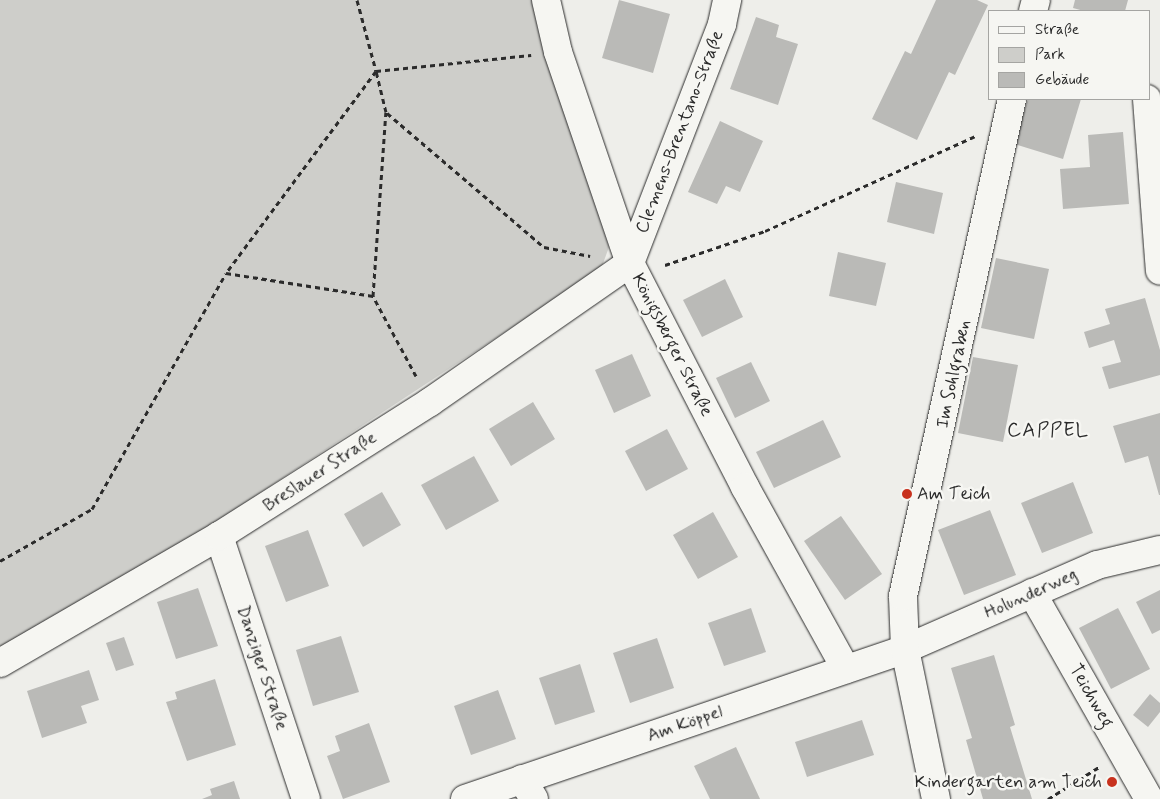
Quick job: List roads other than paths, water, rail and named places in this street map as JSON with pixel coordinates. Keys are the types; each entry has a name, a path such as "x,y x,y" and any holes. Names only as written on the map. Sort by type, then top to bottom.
{"street":[{"name":"Königsberger Straße","path":"546,0 558,52 633,269 745,487 846,669"},
{"name":"Clemens-Brentano-Straße","path":"633,269 722,24 727,0"},
{"path":"1146,100 1160,271"},
{"name":"Im Sohlgraben","path":"936,799 905,649 903,596 1010,110"},
{"name":"Breslauer Straße","path":"0,663 219,536 430,402 633,269"},
{"name":"Danziger Straße","path":"219,536 306,799"},
{"name":"Holunderweg","path":"905,649 1097,565 1160,550"},
{"name":"Teichweg","path":"1032,593 1149,799"},
{"name":"Am Köppel","path":"465,799 528,789 846,669 905,649"}],"place":[{"name":"Am Teich","path":"907,494"},
{"name":"Kindergarten am Teich","path":"1112,782"}],"district":[{"name":"CAPPEL","path":"1048,430"}]}
